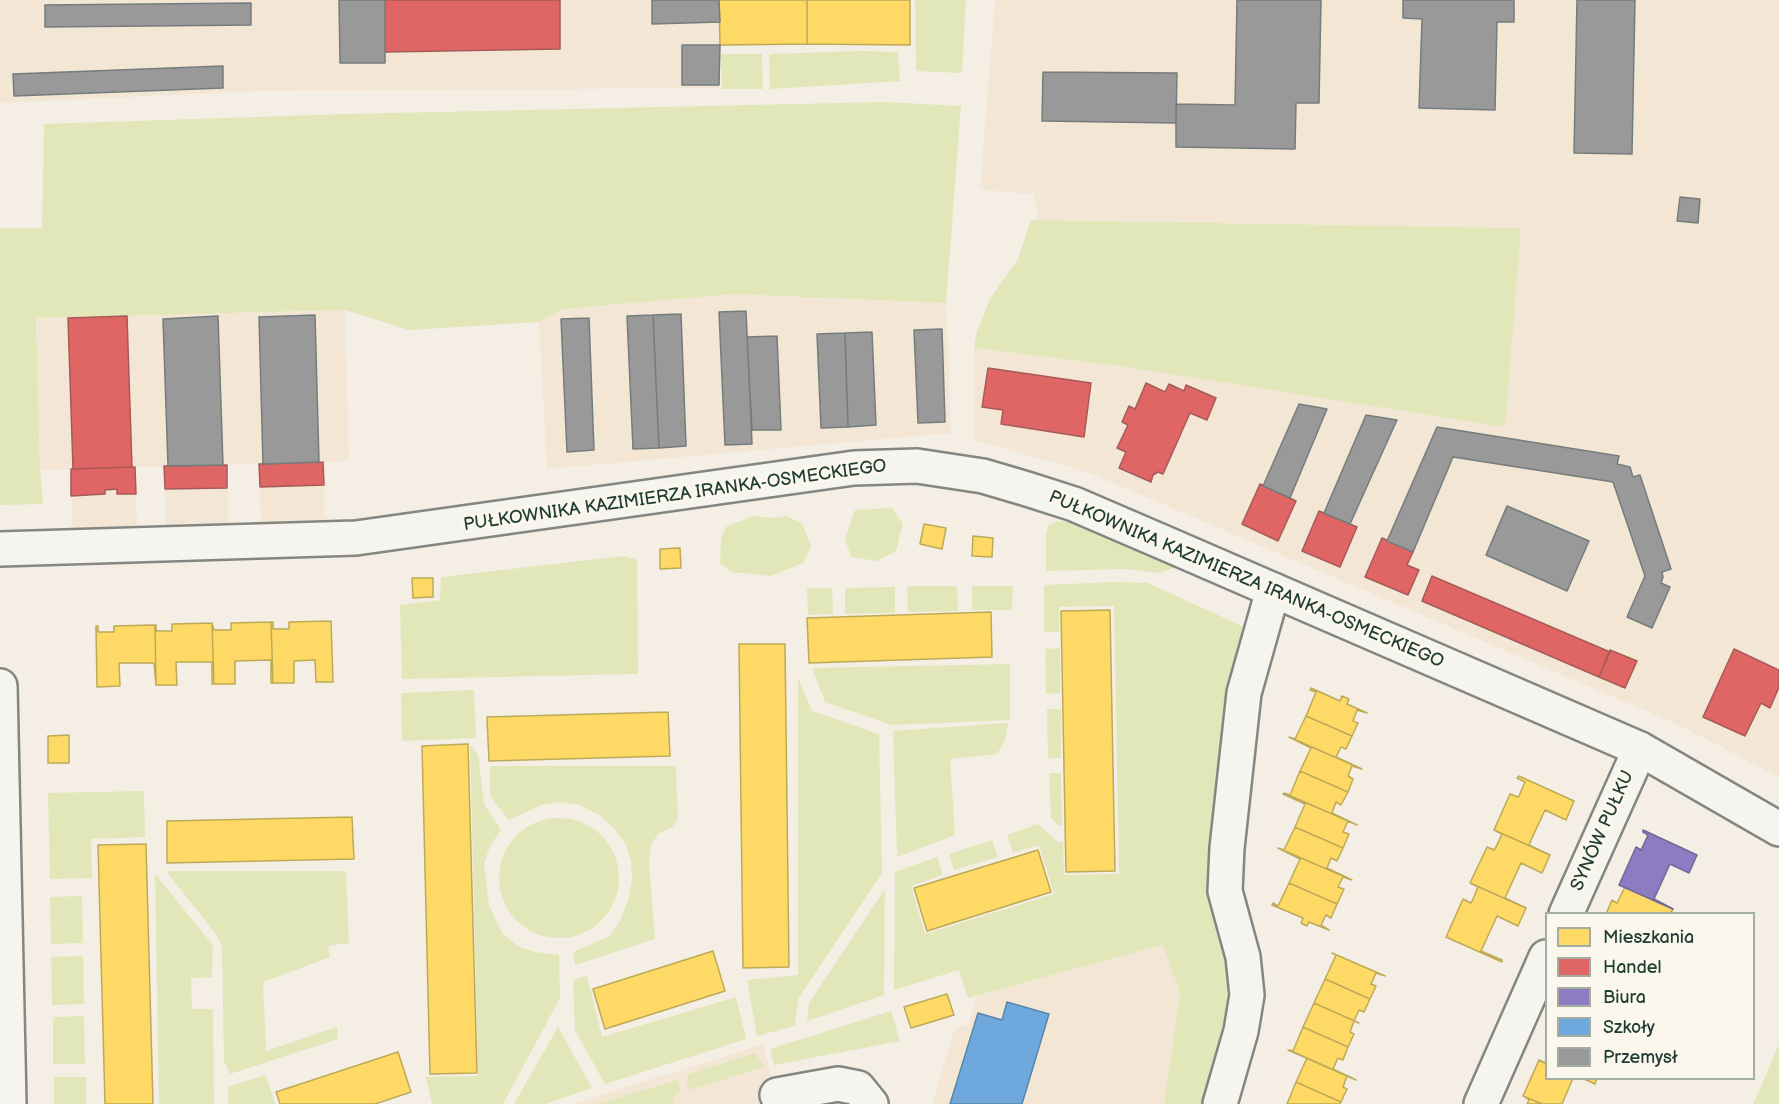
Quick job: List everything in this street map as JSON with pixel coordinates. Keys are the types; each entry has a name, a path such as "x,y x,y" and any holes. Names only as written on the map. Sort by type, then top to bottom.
{"street":[{"name":"PUŁKOWNIKA KAZIMIERZA IRANKA-OSMECKIEGO","path":"0,549 356,538 854,468 917,465 983,476 1074,504 1640,749 1779,829"},
{"path":"1220,1104 1241,1031 1247,995 1243,957 1225,891 1227,848 1244,693 1273,590"},
{"path":"0,686 9,1104"},
{"name":"SYNÓW PUŁKU","path":"1567,912 1640,749"},
{"path":"1481,1104 1545,959"},
{"path":"777,1095 838,1084 858,1088 871,1104"}],"shaded area":[{"path":"0,0 719,0 719,88 258,91 0,103"},
{"path":"995,0 1779,0 1779,777 1679,725 1090,473 974,440 974,348 1126,367 1520,228 1038,220 1034,194 980,190"},
{"path":"734,294 946,303 951,433 547,469 539,322 563,309"},
{"path":"345,310 349,461 323,462 325,521 261,523 259,464 227,465 228,524 166,526 164,467 135,467 137,527 72,529 71,469 40,470 36,318"},
{"path":"1164,945 1180,993 1164,1104 932,1104 955,1028 969,1024 977,996"},
{"path":"763,1044 778,1104 572,1104 754,1047"}],"green space":[{"path":"915,0 966,0 962,73 916,71"},
{"path":"898,52 900,81 770,89 769,54"},
{"path":"721,54 762,54 763,89 722,89"},
{"path":"885,102 961,106 946,303 734,294 563,309 539,322 409,330 345,310 36,318 43,504 0,505 0,228 42,228 44,124 347,114"},
{"path":"1031,220 1521,228 1505,427 1126,367 974,348 977,331 990,299 1018,259"},
{"path":"892,508 903,524 896,551 877,561 851,557 845,539 855,510"},
{"path":"753,516 772,518 786,516 802,523 811,547 803,563 771,576 732,572 720,564 721,538 726,527"},
{"path":"1058,521 1069,522 1177,567 1159,573 1125,569 1046,571 1046,533 1049,525"},
{"path":"624,556 637,560 638,674 402,679 400,605 440,600 441,577"},
{"path":"1148,583 1246,628 1232,680 1207,874 1209,905 1231,985 1202,1104 1164,1104 1180,993 1163,945 968,998 959,970 894,990 895,872 937,857 943,875 911,886 925,934 1054,894 1039,845 1013,853 1007,835 1038,824 1058,842 1063,842 1064,875 1119,874 1114,606 1059,607 1059,632 1044,632 1044,585"},
{"path":"907,586 957,586 958,611 908,612"},
{"path":"972,586 1013,586 1012,610 972,610"},
{"path":"895,587 895,613 845,614 845,588"},
{"path":"807,588 832,588 833,614 808,615"},
{"path":"1060,648 1060,693 1046,694 1045,649"},
{"path":"1010,664 1010,720 892,725 825,702 812,668"},
{"path":"798,678 812,711 879,734 882,873 798,999 795,1026 757,1036 747,980 798,975"},
{"path":"474,690 476,738 402,741 401,693"},
{"path":"1047,709 1061,709 1061,758 1048,759"},
{"path":"1008,723 1005,741 997,754 950,759 955,835 897,857 893,731"},
{"path":"470,744 478,755 484,804 501,830 490,846 484,864 489,905 502,933 519,947 539,953 559,955 560,998 503,1104 432,1104 426,1077 478,1076"},
{"path":"490,766 676,766 678,820 672,827 658,834 651,845 649,862 655,939 575,965 573,952 610,936 621,919 629,897 632,879 631,862 626,845 614,828 599,815 580,805 558,802 541,805 509,820 490,796"},
{"path":"1049,773 1061,773 1062,825 1058,825 1051,818"},
{"path":"144,791 145,837 91,839 92,878 50,879 48,793"},
{"path":"559,818 582,822 602,835 615,855 619,878 615,901 602,921 582,934 559,938 536,934 516,921 503,901 499,878 503,855 516,835 536,822"},
{"path":"992,840 998,857 954,870 949,854"},
{"path":"166,871 346,871 349,943 328,946 330,957 263,982 266,1051 337,1027 338,1039 230,1074 224,1061 222,947 216,934"},
{"path":"155,874 213,945 212,977 191,978 192,1009 213,1009 214,1104 159,1104"},
{"path":"885,889 884,995 807,1021 809,1003"},
{"path":"82,896 83,943 51,944 50,897"},
{"path":"83,956 84,1004 52,1005 51,957"},
{"path":"587,976 602,1037 736,997 746,1039 605,1084 575,1030 573,980"},
{"path":"891,1011 900,1041 774,1065 770,1049"},
{"path":"84,1016 85,1064 53,1064 53,1017"},
{"path":"558,1027 592,1088 545,1104 514,1104"},
{"path":"1779,1044 1779,1104 1753,1104 1766,1075"},
{"path":"756,1054 764,1067 690,1090 687,1084 689,1074"},
{"path":"266,1075 275,1104 228,1104 228,1087"},
{"path":"54,1077 86,1077 86,1104 54,1104"},
{"path":"677,1080 681,1093 672,1097 674,1104 597,1104"}],"building: Mieszkania":[{"path":"719,0 807,0 807,44 720,45"},
{"path":"807,0 910,0 910,45 807,44"},
{"path":"924,524 946,528 942,549 920,544"},
{"path":"973,536 993,538 992,557 972,556"},
{"path":"680,548 681,568 660,569 660,549"},
{"path":"412,578 433,578 433,597 413,598"},
{"path":"1110,610 1115,871 1066,872 1061,611"},
{"path":"991,612 992,657 809,663 807,618"},
{"path":"331,621 333,682 316,682 315,660 294,661 294,683 273,683 271,622 273,622 273,629 289,629 289,622"},
{"path":"271,622 273,683 271,683 271,660 235,661 235,684 214,684 212,623 214,630 231,630 231,623"},
{"path":"212,623 214,684 212,684 212,662 176,662 177,685 156,685 155,625 156,631 172,631 172,624"},
{"path":"155,625 156,685 154,663 119,663 120,686 97,687 96,626 98,626 98,632 114,632 114,626"},
{"path":"739,644 785,644 789,967 743,968"},
{"path":"1311,688 1340,701 1342,696 1349,699 1347,704 1367,713 1357,710 1353,721 1358,723 1352,736 1306,716 1316,692 1310,690"},
{"path":"668,712 670,756 489,761 487,717"},
{"path":"1306,716 1352,736 1346,749 1341,747 1336,757 1362,769 1289,737 1295,739"},
{"path":"69,735 69,763 48,763 48,736"},
{"path":"1289,737 1362,769 1352,766 1348,776 1353,779 1348,792 1300,771 1311,748"},
{"path":"468,744 477,1073 430,1074 422,746"},
{"path":"1300,771 1348,792 1341,805 1336,802 1332,813 1357,825 1284,793 1290,795"},
{"path":"1519,776 1574,801 1566,820 1545,810 1532,838 1529,845 1550,855 1494,830 1510,794 1519,796 1525,782 1517,778"},
{"path":"1284,793 1348,821 1343,832 1349,834 1343,848 1295,827 1305,804"},
{"path":"352,817 354,859 167,863 167,821"},
{"path":"1295,827 1343,848 1337,861 1331,858 1327,868 1352,880 1278,848 1284,850"},
{"path":"1494,830 1550,855 1542,873 1521,863 1505,898 1526,908 1470,883 1487,847 1494,850 1502,834"},
{"path":"146,844 153,1104 105,1104 98,845"},
{"path":"1278,848 1352,880 1343,877 1338,887 1344,889 1337,904 1289,883 1300,859"},
{"path":"1038,850 1051,892 927,931 914,888"},
{"path":"1289,883 1337,904 1331,918 1326,915 1321,925 1329,930 1309,922 1307,926 1301,923 1303,918 1272,905 1273,903 1278,906"},
{"path":"1470,883 1526,908 1518,926 1497,916 1481,951 1502,962 1446,937 1463,899 1471,903 1473,899 1478,887"},
{"path":"1625,887 1673,909 1671,912 1607,912 1612,900 1617,903"},
{"path":"713,951 725,991 605,1029 593,989"},
{"path":"1332,953 1385,976 1376,973 1371,984 1376,986 1370,999 1325,979 1336,955"},
{"path":"1325,979 1370,999 1364,1012 1359,1010 1354,1021 1314,1003"},
{"path":"947,994 954,1015 911,1028 904,1007"},
{"path":"1314,1003 1359,1023 1354,1021 1350,1032 1354,1034 1348,1047 1303,1027"},
{"path":"1303,1027 1348,1047 1343,1060 1338,1058 1333,1069 1356,1080 1289,1050 1293,1051"},
{"path":"398,1052 411,1092 375,1104 280,1104 276,1092"},
{"path":"1307,1058 1347,1076 1343,1087 1347,1089 1341,1102 1296,1082"},
{"path":"1539,1060 1545,1063 1545,1080 1572,1080 1562,1104 1542,1104 1523,1096"},
{"path":"1296,1082 1341,1102 1340,1104 1287,1104"},
{"path":"1523,1096 1542,1104 1527,1104 1529,1100"}],"building: Handel":[{"path":"385,0 560,0 560,49 385,52"},
{"path":"127,316 132,467 73,469 68,318"},
{"path":"988,368 1091,383 1084,437 1001,424 1003,410 982,407"},
{"path":"1146,383 1165,392 1169,384 1184,391 1186,385 1216,398 1207,420 1190,413 1163,474 1158,472 1153,475 1151,482 1119,468 1126,452 1117,448 1128,425 1122,422 1129,406 1135,409"},
{"path":"323,462 324,485 260,487 259,464"},
{"path":"227,465 227,488 165,489 164,466"},
{"path":"135,467 136,494 117,494 117,489 105,490 105,494 71,496 71,469"},
{"path":"1260,484 1296,501 1278,541 1242,524"},
{"path":"1319,511 1357,527 1340,567 1302,551"},
{"path":"1382,538 1413,552 1407,565 1419,570 1408,595 1365,577"},
{"path":"1432,576 1610,652 1599,677 1422,601"},
{"path":"1734,649 1779,670 1779,687 1770,708 1761,703 1745,736 1703,717"},
{"path":"1610,650 1637,661 1625,688 1599,677"}],"building: Biura":[{"path":"1643,830 1697,855 1689,873 1670,864 1654,899 1673,909 1619,885 1636,847 1641,850 1648,835"}],"building: Szkoły":[{"path":"1007,1002 1049,1014 1022,1104 950,1104 978,1013 1002,1020"}],"building: Przemysł":[{"path":"339,0 385,0 385,63 340,63"},
{"path":"652,0 719,0 720,22 652,24"},
{"path":"1237,0 1321,0 1319,103 1296,103 1295,149 1176,147 1176,104 1235,105"},
{"path":"1403,0 1514,0 1514,22 1497,22 1495,110 1419,108 1422,19 1403,18"},
{"path":"1577,0 1635,0 1632,154 1574,153"},
{"path":"251,3 251,25 45,27 45,5"},
{"path":"682,45 720,45 719,85 682,85"},
{"path":"223,66 223,88 14,96 13,74"},
{"path":"1043,72 1177,73 1176,123 1042,121"},
{"path":"1680,197 1700,199 1698,223 1677,221"},
{"path":"746,311 752,444 725,445 719,312"},
{"path":"681,314 686,446 659,448 653,315"},
{"path":"315,315 319,462 263,464 259,317"},
{"path":"653,315 659,448 633,449 627,316"},
{"path":"218,316 223,465 168,466 163,319"},
{"path":"589,318 594,450 567,452 561,319"},
{"path":"942,329 945,422 918,423 914,330"},
{"path":"872,332 876,425 848,427 845,333"},
{"path":"845,333 848,427 821,428 817,334"},
{"path":"777,336 781,430 752,430 747,337"},
{"path":"1299,404 1327,409 1290,498 1263,486"},
{"path":"1366,415 1397,420 1350,524 1324,513"},
{"path":"1437,427 1619,456 1617,464 1630,467 1633,477 1640,475 1671,569 1662,572 1661,583 1670,587 1652,628 1627,617 1645,576 1613,482 1453,457 1413,552 1387,541"},
{"path":"1507,506 1589,541 1567,591 1486,555"}]}
